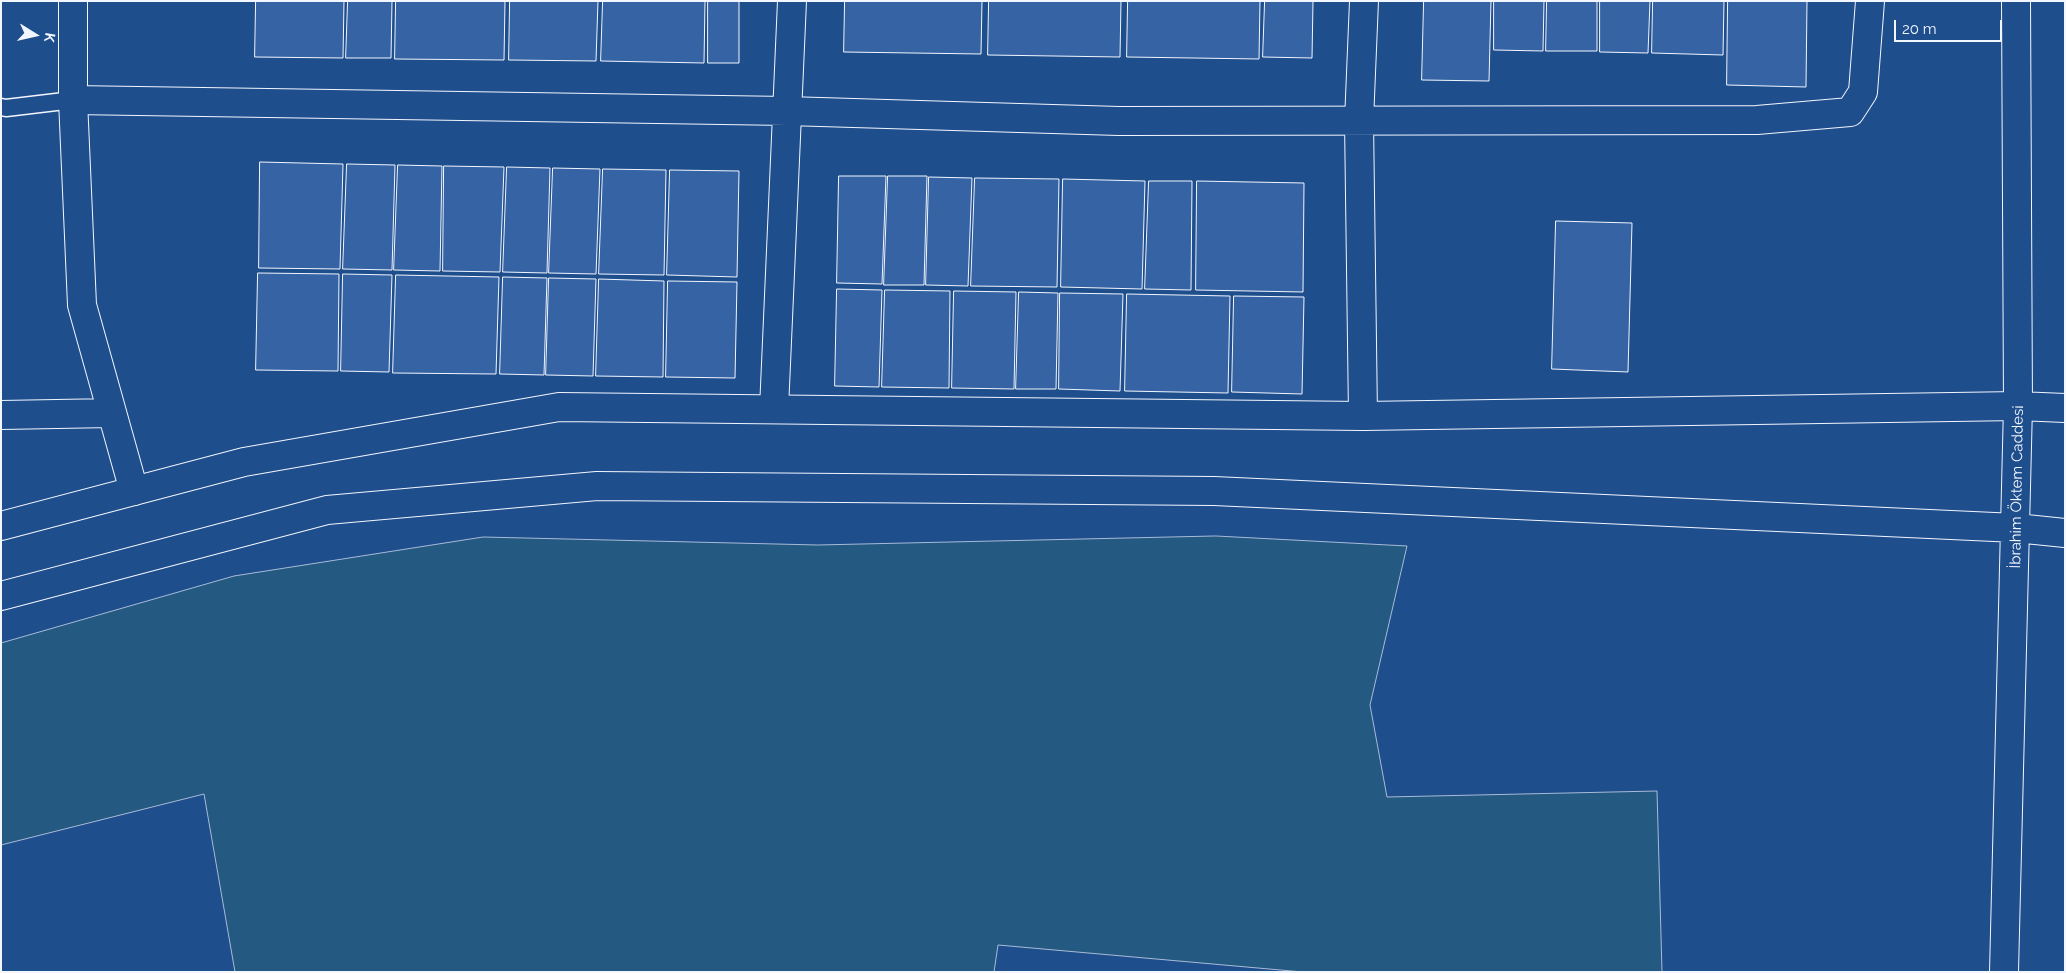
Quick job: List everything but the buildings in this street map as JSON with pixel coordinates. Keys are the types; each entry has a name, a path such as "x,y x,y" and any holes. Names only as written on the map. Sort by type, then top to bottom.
{"main road":[{"path":"73,1 73,100 82,305 134,491"},
{"path":"774,409 792,1"},
{"path":"1362,416 1359,121 1364,1"},
{"path":"73,100 787,111 1119,121 1757,120 1850,112 1863,92 1870,1"},
{"name":"İbrahim Öktem Caddesi","path":"2004,972 2018,406 2016,1"},
{"path":"1,526 244,462 559,407 1362,416 2018,406 2065,408"},
{"path":"1,415 112,413"},
{"path":"1,596 327,510 597,486 1214,491 2016,528 2065,532"}],"lane":[{"path":"1,107 73,100"}],"shaded area":[{"path":"1216,536 1407,546 1370,705 1387,797 1657,791 1662,972 1303,972 998,945 994,972 235,972 204,794 1,845 1,643 234,576 483,537 817,545"}]}
